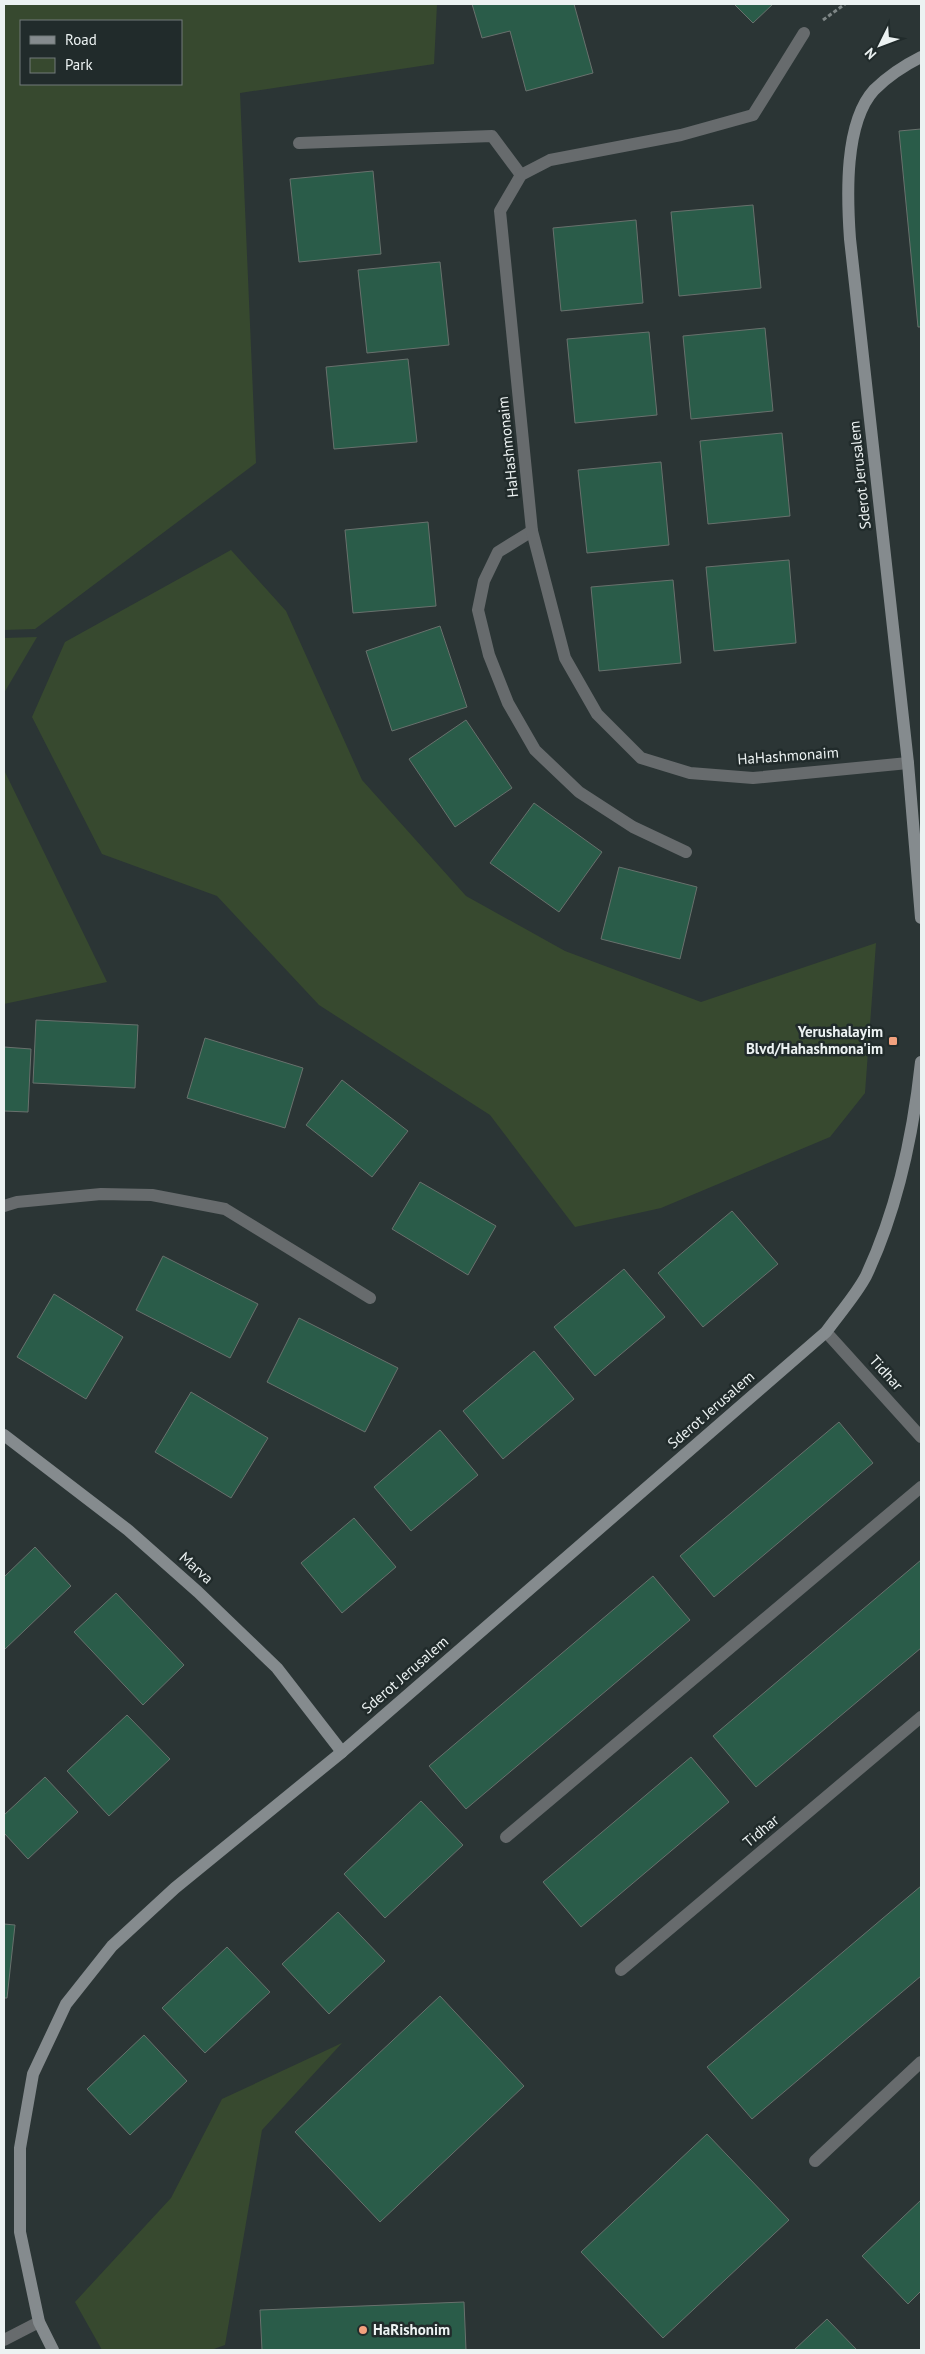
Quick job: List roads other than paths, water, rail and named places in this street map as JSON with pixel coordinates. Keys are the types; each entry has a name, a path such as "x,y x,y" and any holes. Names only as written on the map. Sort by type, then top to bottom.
{"street":[{"path":"299,144 492,136 521,175 550,160 681,135 753,114 804,33"},
{"name":"Sderot Jerusalem","path":"921,57 908,64 874,91 860,114 852,147 847,192 850,239 908,763 921,918"},
{"name":"HaHashmonaim","path":"521,175 500,211 532,531 565,658 596,714 641,758 690,773 753,778 908,763"},
{"path":"532,531 498,552 484,581 478,610 489,655 508,703 535,750 579,792 633,827 686,852"},
{"name":"Sderot Jerusalem","path":"53,2350 39,2322 20,2232 20,2148 33,2074 66,2004 112,1946 175,1888 342,1752 826,1332 865,1277 895,1207 915,1116 921,1062"},
{"path":"4,1206 17,1202 102,1194 152,1194 225,1210 370,1298"},
{"name":"Tidhar","path":"826,1332 921,1437"},
{"name":"Marva","path":"4,1435 128,1530 198,1592 277,1668 342,1752"},
{"path":"506,1837 921,1487"},
{"name":"Tidhar","path":"622,1970 921,1717"},
{"path":"815,2161 921,2062"},
{"path":"4,2340 39,2322"}],"place":[{"name":"Yerushalayim Blvd/Hahashmona'im","path":"893,1041"},
{"name":"HaRishonim","path":"363,2330"}]}
